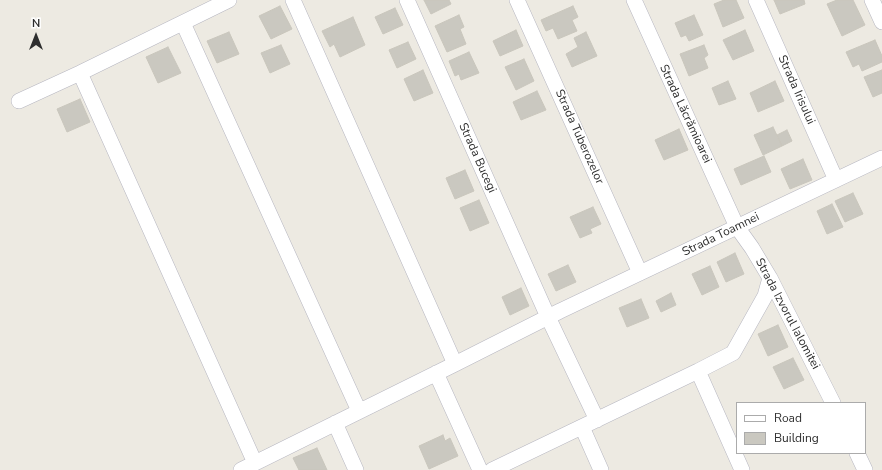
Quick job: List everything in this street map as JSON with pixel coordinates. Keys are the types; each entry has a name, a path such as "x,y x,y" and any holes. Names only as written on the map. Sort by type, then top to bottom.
{"street":[{"path":"20,101 229,0"},
{"path":"293,0 455,364"},
{"name":"Strada Bucegi","path":"407,0 554,314 597,420"},
{"name":"Strada Tuberozelor","path":"517,0 640,273"},
{"name":"Strada Lăcrămioarei","path":"634,0 737,227"},
{"name":"Strada Irisului","path":"756,0 836,180"},
{"path":"872,0 882,22"},
{"path":"183,23 359,411"},
{"path":"80,73 256,463"},
{"name":"Strada Toamnei","path":"241,470 554,314 882,158"},
{"name":"Strada Izvorul Ialomitei","path":"737,227 770,278 832,402"},
{"path":"492,470 733,353 765,296 770,278"},
{"path":"698,371 742,470"},
{"path":"436,373 480,470"},
{"path":"335,423 356,470"},
{"path":"582,427 601,470"},
{"path":"857,454 865,470"}],"building":[{"path":"424,0 449,0 451,4 431,14"},
{"path":"724,0 736,0 744,18 723,27 714,4"},
{"path":"774,0 804,0 805,4 780,14"},
{"path":"837,0 853,0 865,25 842,36 827,4"},
{"path":"280,6 292,29 271,39 259,16"},
{"path":"573,6 578,17 572,20 577,31 558,39 553,28 546,31 541,20"},
{"path":"395,8 403,25 383,34 375,17"},
{"path":"459,15 464,27 460,29 466,44 447,52 435,26"},
{"path":"694,15 703,35 689,41 686,35 681,37 675,23"},
{"path":"353,17 365,45 340,57 334,44 330,47 322,31"},
{"path":"516,30 523,46 500,56 493,41"},
{"path":"745,30 754,51 733,60 723,40"},
{"path":"229,32 239,54 217,63 207,41"},
{"path":"586,32 597,56 572,67 566,54 578,47 574,38"},
{"path":"875,40 882,56 882,62 862,71 859,64 853,67 846,52"},
{"path":"408,42 416,59 397,68 389,50"},
{"path":"281,45 290,64 270,73 261,53"},
{"path":"704,45 708,55 704,58 708,68 689,76 680,54"},
{"path":"168,47 181,73 158,83 146,57"},
{"path":"469,52 479,73 461,80 459,74 455,76 449,61"},
{"path":"524,59 534,81 516,90 505,67"},
{"path":"423,70 433,93 414,101 404,79"},
{"path":"882,70 882,93 873,97 864,77"},
{"path":"728,81 736,99 719,105 712,88"},
{"path":"775,81 784,101 758,112 750,93"},
{"path":"537,91 546,110 521,120 513,102"},
{"path":"80,99 90,122 67,132 57,109"},
{"path":"773,127 782,146 763,155 754,135"},
{"path":"679,129 688,150 664,160 655,140"},
{"path":"787,130 792,141 782,146 777,135"},
{"path":"764,156 771,172 741,185 734,169"},
{"path":"803,159 812,180 790,189 781,169"},
{"path":"465,170 474,191 455,199 446,178"},
{"path":"853,193 863,214 845,222 835,201"},
{"path":"479,200 489,223 470,231 460,208"},
{"path":"832,204 843,227 827,234 817,211"},
{"path":"593,207 601,224 590,229 592,233 580,238 570,217"},
{"path":"735,253 744,274 726,282 717,262"},
{"path":"568,265 576,282 556,291 548,274"},
{"path":"710,266 719,287 702,295 692,274"},
{"path":"521,288 529,306 510,315 502,297"},
{"path":"671,293 676,305 661,312 656,301"},
{"path":"641,299 649,318 627,327 619,308"},
{"path":"778,325 788,347 768,356 758,334"},
{"path":"793,358 804,380 784,389 773,367"},
{"path":"443,435 445,441 450,438 458,456 429,469 419,446"},
{"path":"317,448 327,470 299,470 293,458"}]}
